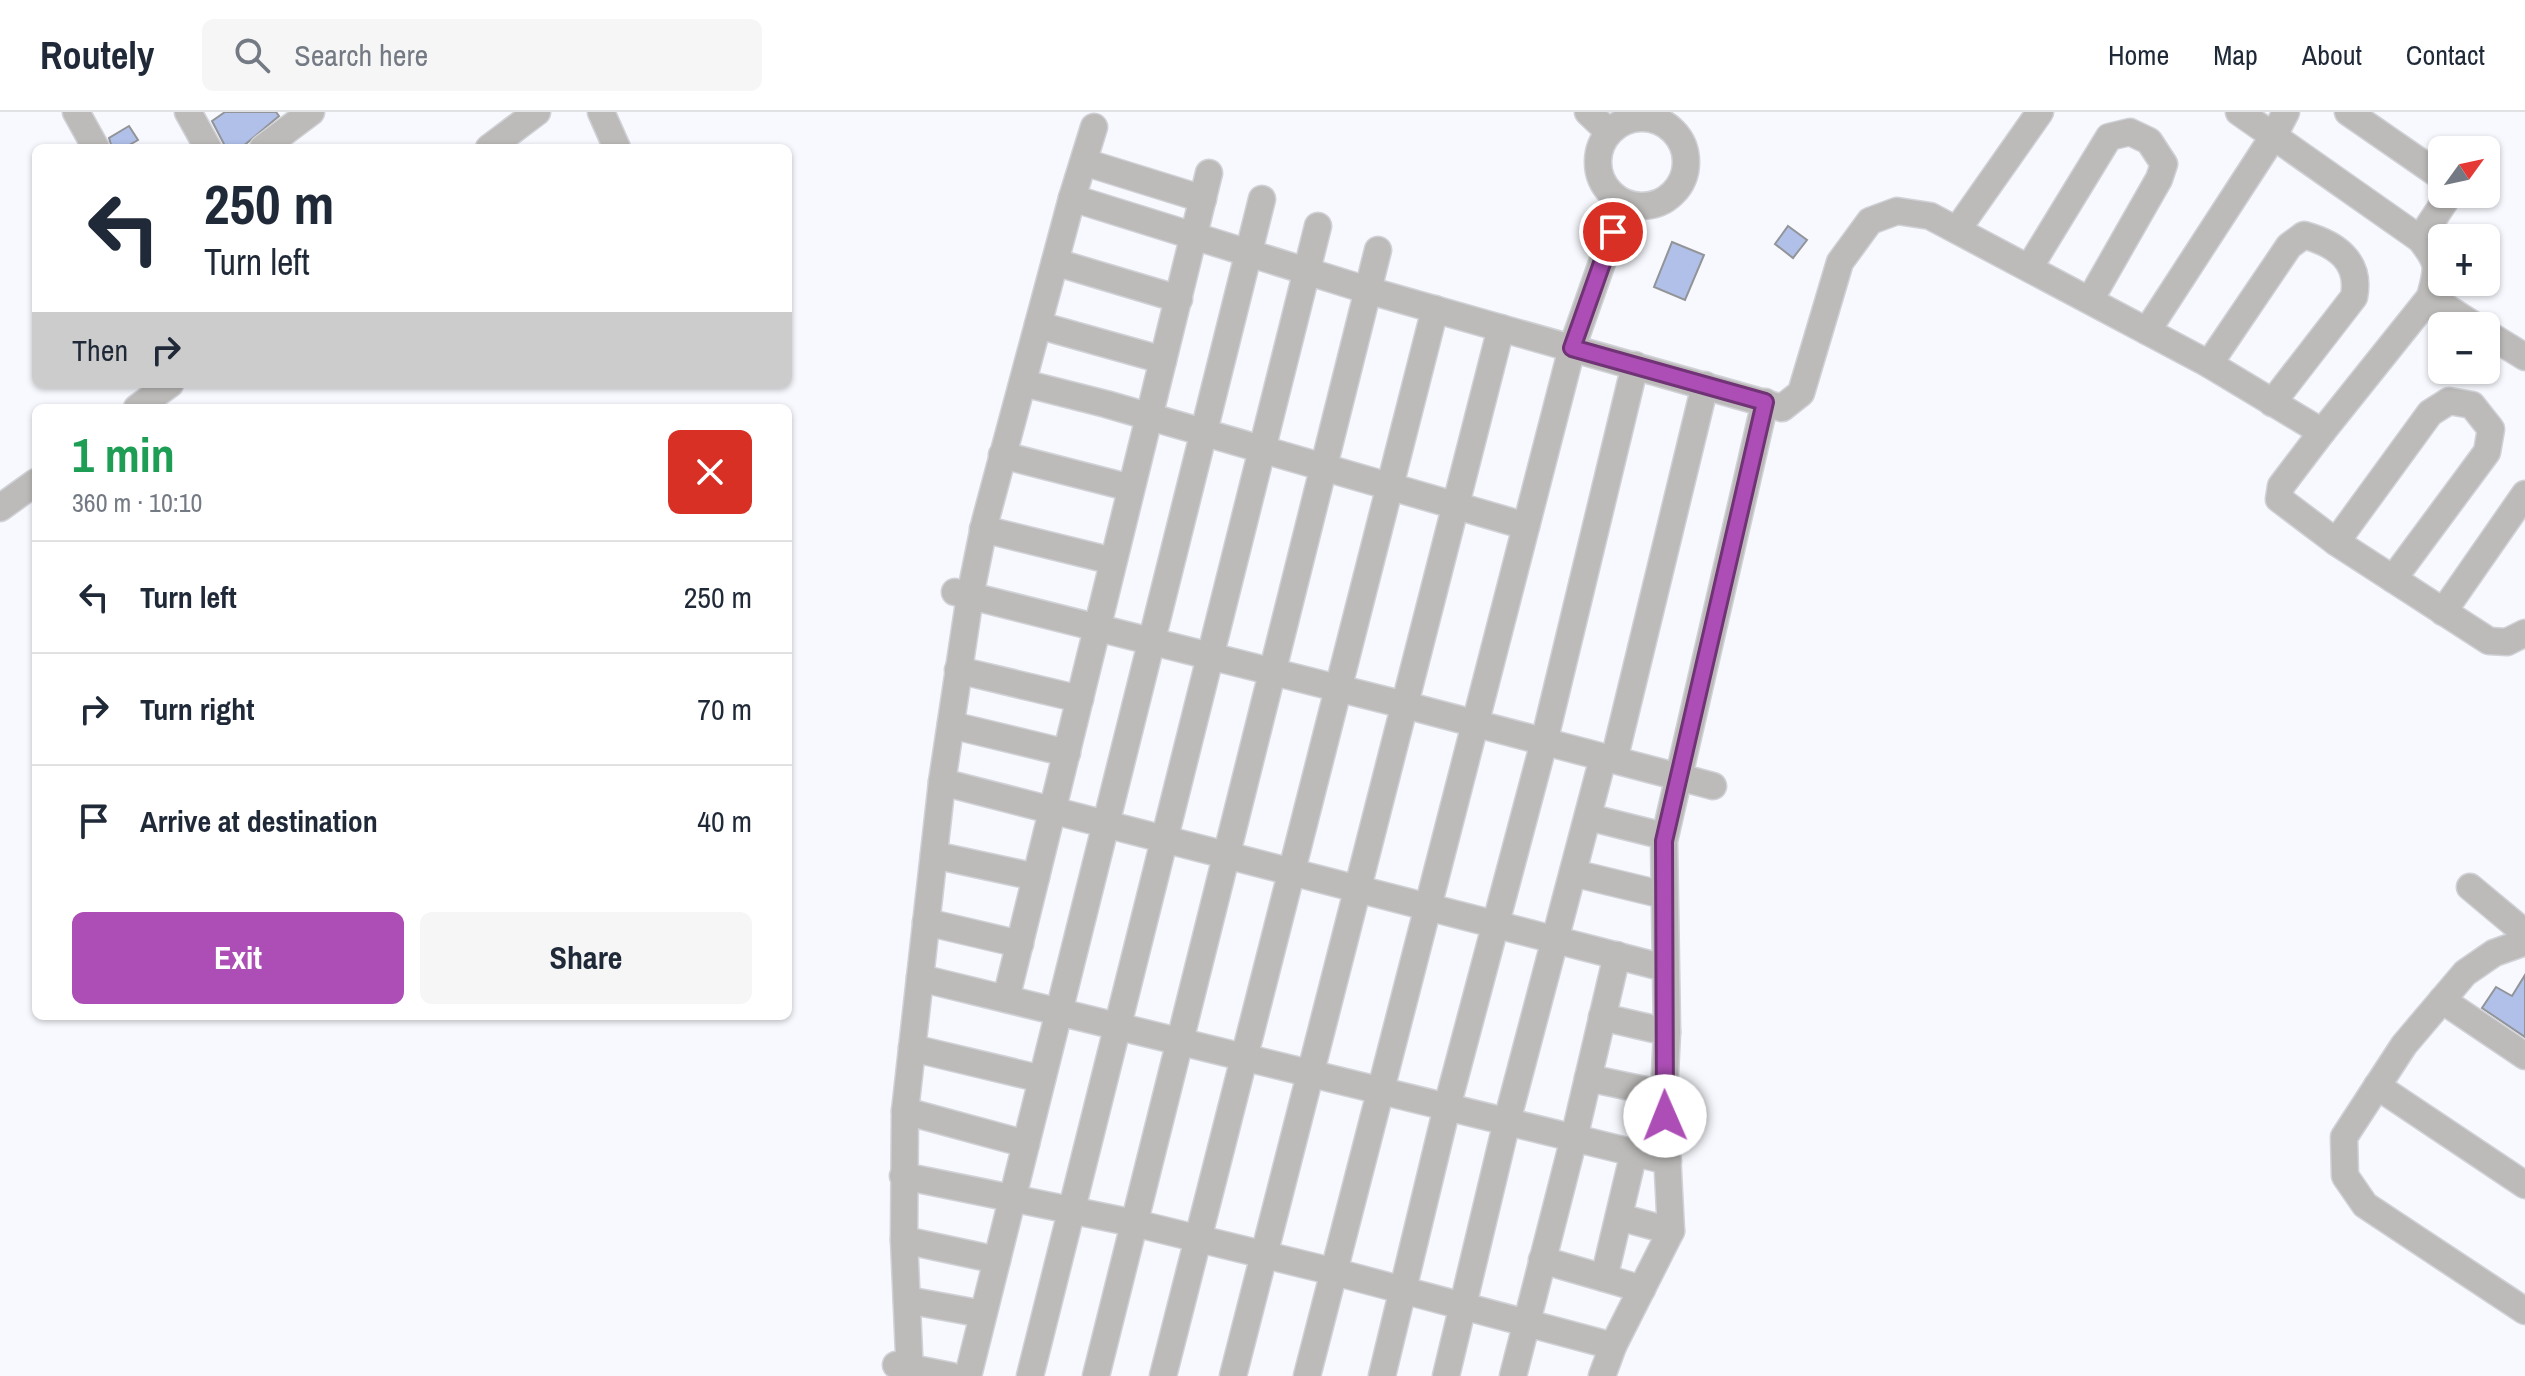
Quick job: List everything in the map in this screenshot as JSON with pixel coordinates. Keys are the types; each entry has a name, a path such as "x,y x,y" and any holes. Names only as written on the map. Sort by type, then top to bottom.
{"street":[{"path":"76,112 94,144"},
{"path":"188,112 206,144"},
{"path":"268,144 311,112"},
{"path":"494,144 537,112"},
{"path":"601,112 615,144"},
{"path":"1588,112 1609,132"},
{"path":"1957,230 2040,112"},
{"path":"2239,112 2420,239 2434,257 2437,271 2430,297 2281,486 2279,499 2336,542 2489,641 2507,642 2525,633"},
{"path":"2147,331 2273,137 2286,112"},
{"path":"2348,112 2428,167"},
{"path":"1649,118 1670,127 1683,144 1685,154 1687,165 1681,186 1665,201 1644,207 1623,203 1607,190 1598,170 1599,150 1609,132 1627,120 1649,118"},
{"path":"951,1376 904,1369 907,1300 903,1176 905,1111 942,782 958,670 962,594 983,529 1094,127"},
{"path":"2029,268 2109,137 2130,132 2149,141 2164,164 2159,179 2090,300"},
{"path":"1084,162 1203,199"},
{"path":"1006,999 1209,173"},
{"path":"1072,198 1367,290 1782,408 1801,393 1840,262 1870,221 1897,211 1930,216 2209,364 2322,432"},
{"path":"968,1376 1262,199"},
{"path":"1307,1376 1572,348 1623,203"},
{"path":"2420,239 2440,208"},
{"path":"1030,1376 1318,226"},
{"path":"2209,364 2289,246 2304,235 2326,241 2354,268 2357,282 2354,297 2272,403"},
{"path":"1096,1376 1378,250"},
{"path":"1055,262 1179,299"},
{"path":"2430,297 2453,312"},
{"path":"1163,1376 1435,309"},
{"path":"1038,325 1163,360"},
{"path":"1233,1376 1501,328"},
{"path":"2500,342 2525,357"},
{"path":"1382,1376 1447,1107 1544,742 1635,365"},
{"path":"1023,383 1526,526"},
{"path":"1446,1376 1507,1121 1588,817 1609,759 1705,385"},
{"path":"142,404 164,388"},
{"path":"2336,542 2430,413 2449,401 2472,405 2491,429 2487,452 2393,579"},
{"path":"1602,1376 1613,1346 1671,1231 1664,1094 1667,1032 1664,836 1765,402"},
{"path":"1002,455 1131,488"},
{"path":"0,508 32,485"},
{"path":"2443,612 2525,494"},
{"path":"983,529 1113,561"},
{"path":"962,594 1713,786"},
{"path":"958,670 1080,699"},
{"path":"951,725 1067,753"},
{"path":"942,782 1665,968"},
{"path":"1588,817 1664,836"},
{"path":"934,855 1036,877"},
{"path":"1573,873 1664,895"},
{"path":"2470,887 2525,933"},
{"path":"926,922 1020,944"},
{"path":"2525,942 2494,953 2465,973 2404,1045 2344,1137 2345,1176 2365,1205 2525,1311"},
{"path":"1513,1376 1617,955"},
{"path":"920,978 1668,1161"},
{"path":"2442,1000 2525,1056"},
{"path":"1602,1017 1667,1032"},
{"path":"912,1048 1042,1079"},
{"path":"1588,1078 1664,1094"},
{"path":"2377,1086 2525,1185"},
{"path":"905,1111 1026,1144"},
{"path":"1604,1278 1634,1152"},
{"path":"903,1176 1134,1223 1335,1272 1613,1346"},
{"path":"1619,1217 1671,1231"},
{"path":"904,1240 997,1260"},
{"path":"1542,1260 1642,1289"},
{"path":"907,1300 983,1314"}],"building":[{"path":"225,112 276,112 279,116 246,144 224,144 212,121"},
{"path":"129,126 138,140 131,144 111,144 109,138"},
{"path":"1788,226 1807,240 1793,258 1775,244"},
{"path":"1672,242 1704,255 1685,300 1654,287"},
{"path":"2525,975 2525,1037 2482,1008 2496,987 2512,996"}],"route":[{"path":"1613,232 1572,348 1765,402 1664,841 1665,1116"}]}
